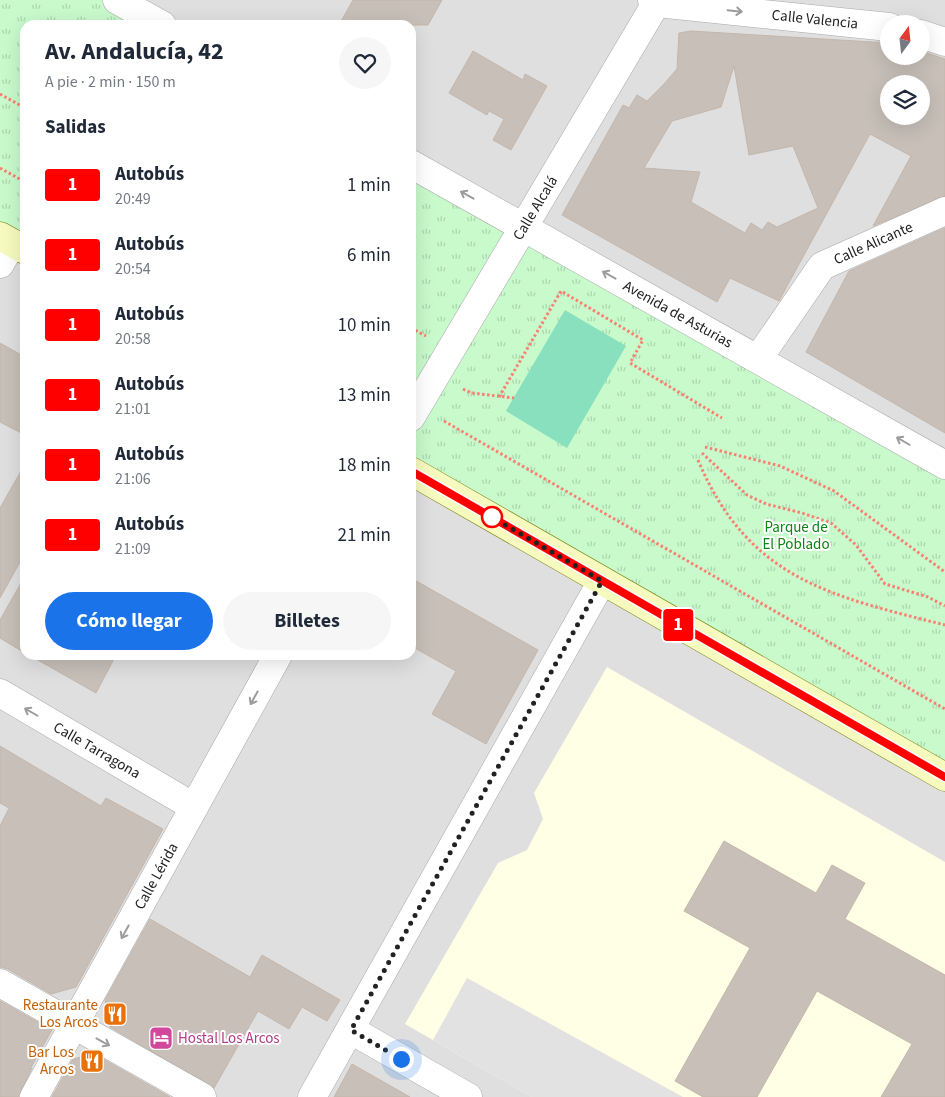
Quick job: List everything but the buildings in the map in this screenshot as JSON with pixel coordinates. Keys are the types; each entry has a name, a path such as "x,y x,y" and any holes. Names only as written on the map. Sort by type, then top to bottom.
{"street":[{"path":"117,0 153,20"},
{"name":"Calle Valencia","path":"656,1 880,26"},
{"name":"Calle Alcalá","path":"416,409 656,1"},
{"path":"930,37 945,42"},
{"name":"Avenida de Asturias","path":"416,167 945,465"},
{"name":"Calle Alicante","path":"758,359 822,266 945,211"},
{"path":"416,474 945,777"},
{"path":"312,1097 602,581"},
{"name":"Calle Lérida","path":"34,1097 275,660"},
{"name":"Calle Tarragona","path":"0,693 194,807"},
{"path":"0,983 202,1097"},
{"path":"351,1030 468,1097"}],"path":[{"path":"0,94 20,105"},
{"path":"0,168 20,179"},
{"path":"499,397 561,291 643,340 630,363 722,418"},
{"path":"436,375 472,393 514,398"},
{"path":"416,412 945,709"},
{"path":"705,447 780,466 834,491 945,572"},
{"path":"702,453 747,495 766,504 802,513 831,524 856,545 885,584 928,598 945,606"},
{"path":"698,460 723,509 736,527 779,566 854,602 945,625"}],"shaded area":[{"path":"0,0 945,0 945,1097 0,1097"},
{"path":"607,667 945,862 945,1097 532,1097 405,1024 498,863 527,850 543,819 534,793"},
{"path":"467,978 683,1097 532,1097 433,1040"}],"green space":[{"path":"0,0 117,0 153,20 20,20 20,247 0,236"},
{"name":"Parque de El Poblado","path":"416,167 945,464 945,777 416,474"},
{"path":"565,310 626,346 567,448 506,411"}],"bus line":[{"name":"1","path":"416,474 945,777"}],"place":[{"name":"Restaurante Los Arcos","path":"115,1014"},
{"name":"Hostal Los Arcos","path":"161,1038"},
{"name":"Bar Los Arcos","path":"92,1061"}],"route":[{"path":"401,1059 351,1030 602,581 490,516 492,517"}]}
